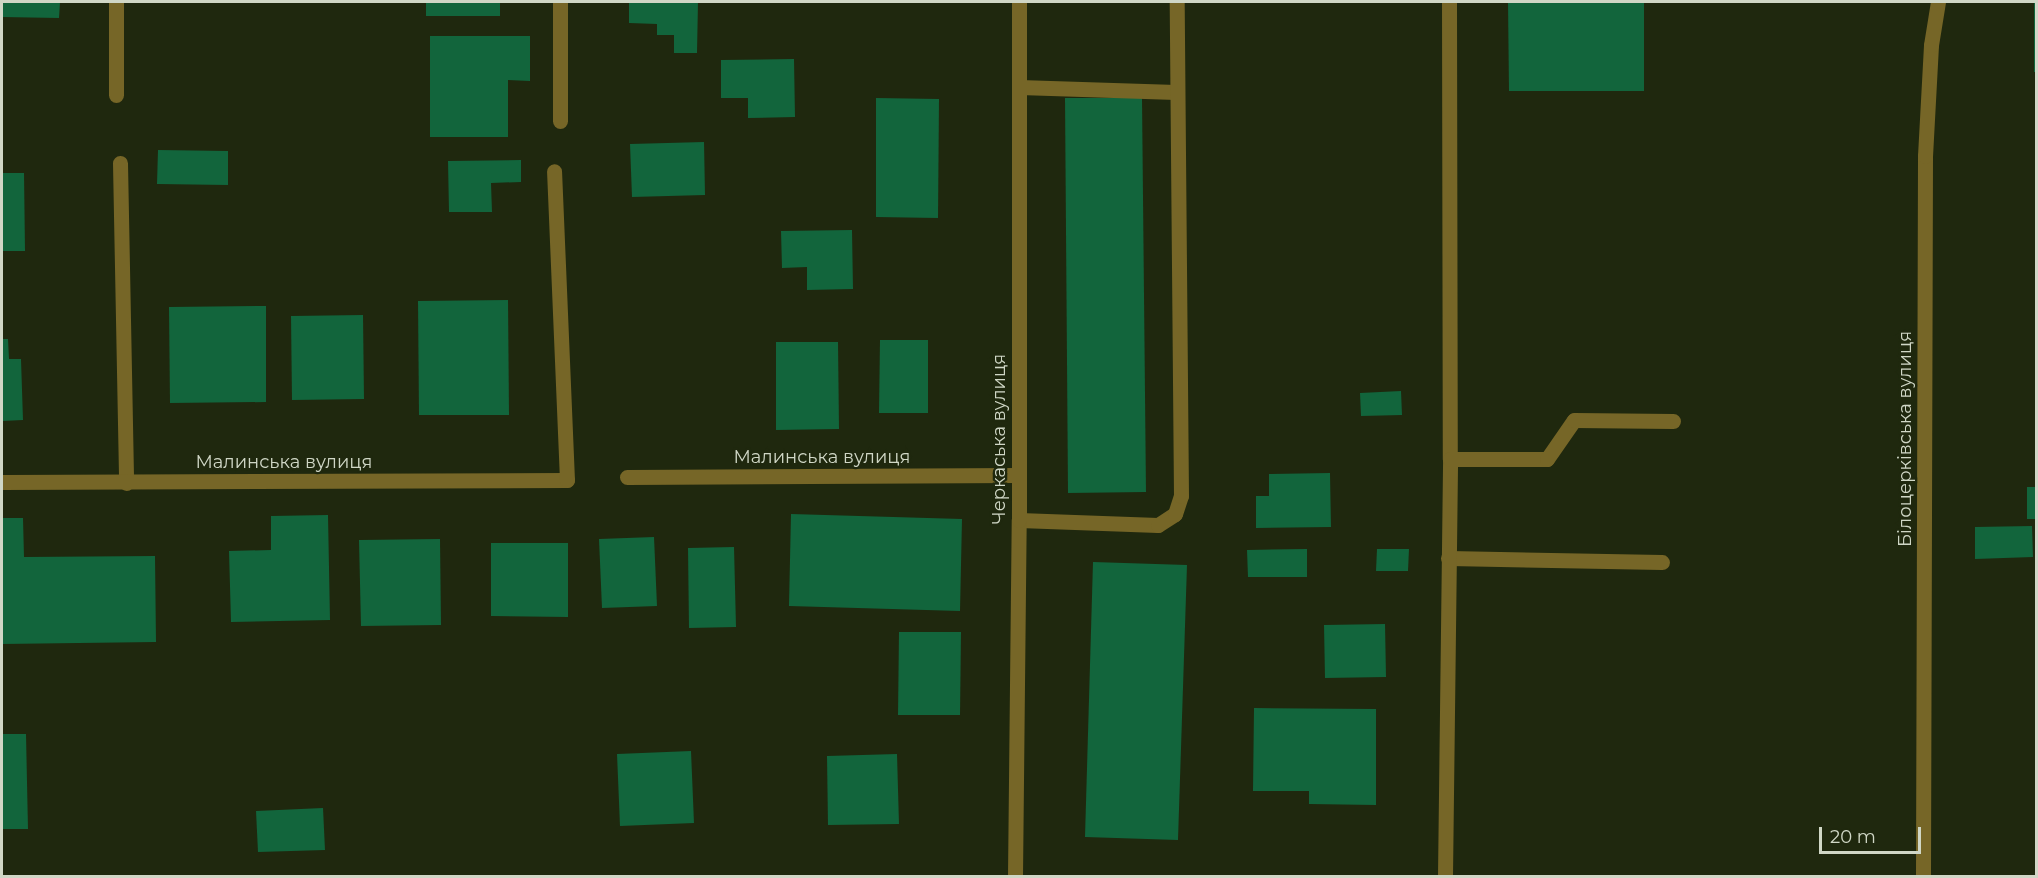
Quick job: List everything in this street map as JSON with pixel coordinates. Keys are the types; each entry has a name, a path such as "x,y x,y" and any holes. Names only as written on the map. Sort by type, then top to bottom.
{"street":[{"path":"116,2 116,95"},
{"path":"560,2 560,121"},
{"name":"Черкаська вулиця","path":"1015,876 1019,520 1019,2"},
{"path":"1019,520 1158,525 1175,514 1181,496 1177,2"},
{"path":"1445,876 1450,459 1449,2"},
{"name":"Білоцерківська вулиця","path":"1923,876 1925,156 1931,45 1938,2"},
{"path":"1019,87 1176,92"},
{"path":"120,163 126,483"},
{"name":"Малинська вулиця","path":"2,482 567,480 554,171"},
{"path":"1450,459 1546,459 1574,420 1673,421"},
{"name":"Малинська вулиця","path":"627,477 1018,476"},
{"path":"1448,558 1662,562"}],"building":[{"path":"2,2 60,2 59,18 2,17"},
{"path":"426,2 500,2 500,16 426,16"},
{"path":"629,2 698,2 697,53 674,53 674,35 657,35 657,24 629,23"},
{"path":"1508,2 1644,2 1644,91 1509,91"},
{"path":"2034,2 2036,2 2036,72 2034,72"},
{"path":"430,36 530,36 530,81 508,80 508,137 430,137"},
{"path":"794,59 795,117 748,118 748,98 721,98 721,60"},
{"path":"876,98 939,99 938,218 876,217"},
{"path":"1065,98 1142,98 1146,492 1068,493"},
{"path":"704,142 705,195 632,197 630,144"},
{"path":"158,150 228,151 228,185 157,184"},
{"path":"521,160 521,182 491,183 492,212 449,212 448,161"},
{"path":"2,173 24,173 25,251 2,251"},
{"path":"852,230 853,289 807,290 807,267 782,268 781,231"},
{"path":"508,300 509,415 419,415 418,301"},
{"path":"266,306 266,402 170,403 169,307"},
{"path":"363,315 364,399 292,400 291,316"},
{"path":"2,339 8,339 9,359 21,359 23,420 2,421"},
{"path":"880,340 928,340 928,413 879,413"},
{"path":"776,342 838,342 839,429 776,430"},
{"path":"1401,391 1402,415 1361,416 1360,393"},
{"path":"1330,473 1331,527 1256,528 1256,496 1269,496 1269,474"},
{"path":"2027,487 2036,487 2036,519 2027,519"},
{"path":"791,514 962,519 960,611 789,606"},
{"path":"328,515 330,620 231,622 229,551 271,550 271,516"},
{"path":"2,518 23,518 24,557 155,556 156,642 2,644"},
{"path":"2032,526 2033,557 1975,559 1975,527"},
{"path":"654,537 657,606 602,608 599,539"},
{"path":"440,539 441,625 361,626 359,540"},
{"path":"491,543 568,543 568,617 491,616"},
{"path":"734,547 736,627 689,628 688,548"},
{"path":"1307,549 1307,577 1248,577 1247,550"},
{"path":"1377,549 1409,549 1408,571 1376,571"},
{"path":"1093,562 1187,565 1178,840 1085,837"},
{"path":"1385,624 1386,677 1325,678 1324,625"},
{"path":"899,632 961,632 960,715 898,715"},
{"path":"1254,708 1376,709 1376,805 1309,804 1309,791 1253,791"},
{"path":"2,734 26,734 28,829 2,829"},
{"path":"691,751 694,823 620,826 617,754"},
{"path":"897,754 899,824 828,825 827,756"},
{"path":"323,808 325,850 258,852 256,811"}]}
